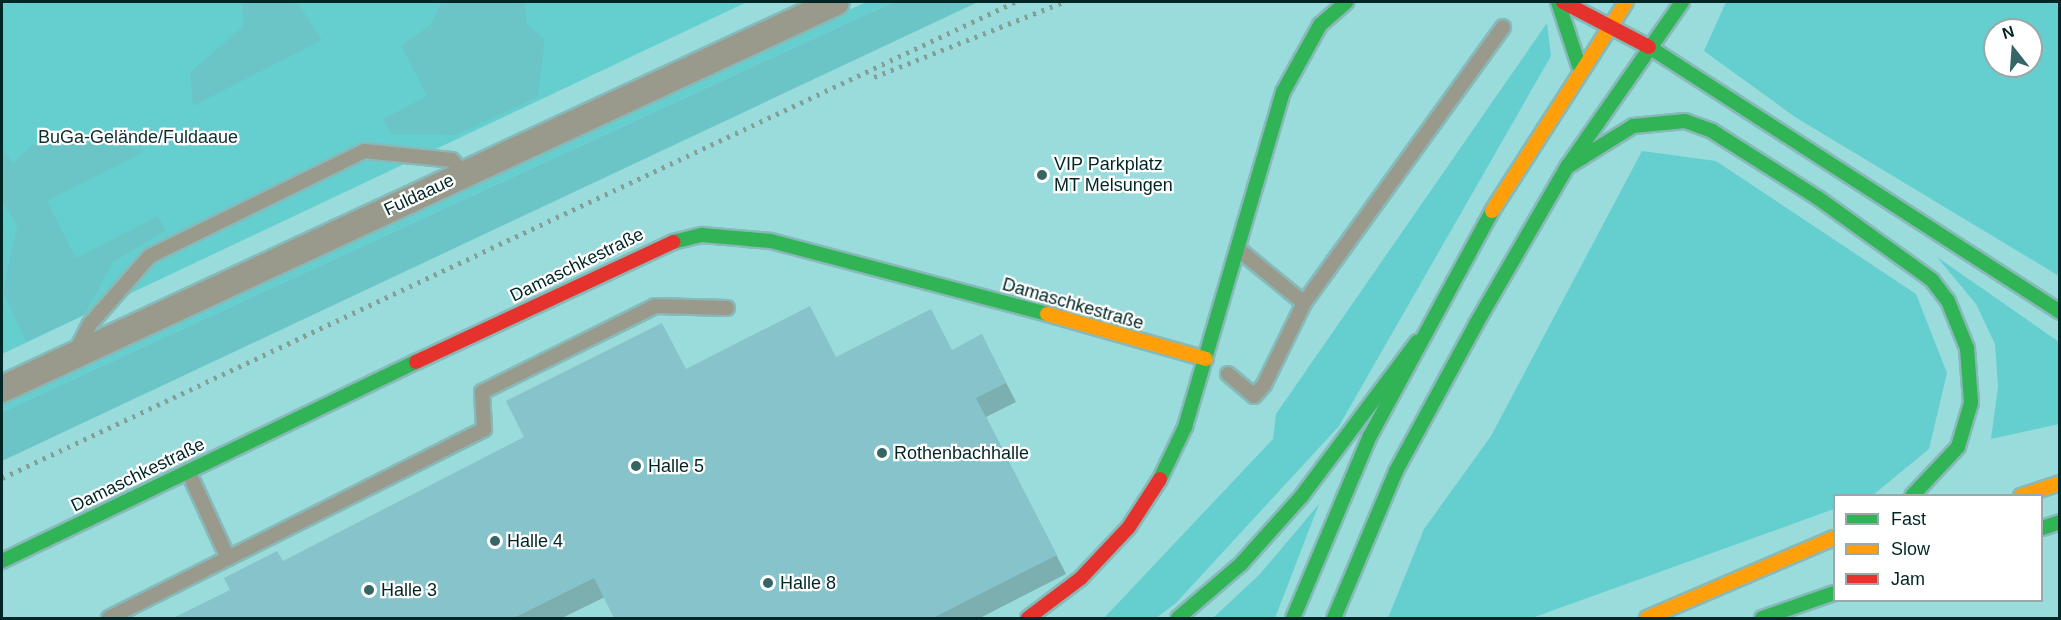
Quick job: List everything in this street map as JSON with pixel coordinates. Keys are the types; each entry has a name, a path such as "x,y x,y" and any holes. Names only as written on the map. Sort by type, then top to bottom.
{"main road":[{"path":"1028,618 1081,578 1129,527 1160,480 1185,427 1283,92 1320,25 1346,2"},
{"path":"1558,2 1579,66"},
{"path":"1563,2 1613,21 1649,47 2060,312"},
{"path":"1600,2 1613,21"},
{"path":"1293,618 1370,436 1417,342 1579,66 1626,2"},
{"path":"1334,618 1396,471 1567,167 1682,2"},
{"path":"1567,167 1624,129 1650,121 1685,122 1712,131 1818,198 1932,280 1948,301 1966,348 1971,403 1958,447 1913,494"},
{"name":"Damaschkestraße","path":"2,561 660,245 702,235 771,240 848,258 1206,359"},
{"path":"1178,618 1241,564 1301,497 1417,342"},
{"path":"2024,494 2060,483"},
{"path":"2043,528 2060,522"},
{"path":"1663,612 1833,538"},
{"path":"1647,618 1824,560"},
{"path":"1762,618 1833,593"}],"street":[{"name":"Fuldaaue","path":"2,389 464,174 809,8 836,2"}],"lane":[{"path":"1227,374 1254,396 1304,303 1503,27"},
{"path":"73,357 90,324 150,256 364,150 452,160 464,174"},
{"path":"1236,248 1304,303"},
{"path":"109,618 484,429 482,392 655,306 727,308"},
{"path":"188,471 228,558"}],"green space":[{"name":"BuGa-Gelände/Fuldaaue","path":"2,2 747,2 2,354"},
{"path":"866,2 893,2 2,412 2,402"},
{"path":"1726,2 2059,2 2059,276 1795,117 1704,51"},
{"path":"1547,23 1551,56 1339,426 1176,603 1156,618 1104,618 1273,439 1276,414"},
{"path":"1642,151 1716,161 1916,294 1947,373 1929,449 1874,494 1833,494 1833,509 1532,618 1388,618 1424,529 1491,436"},
{"path":"1937,257 2059,342 2059,424 1991,439 1998,387 1995,344 1976,304"},
{"path":"1319,504 1275,618 1213,618 1260,574"}],"shaded area":[{"path":"242,2 297,2 322,40 193,106 190,72 243,27"},
{"path":"442,2 525,2 527,24 545,39 538,97 456,135 392,134 383,119 427,96 401,46 430,25"},
{"path":"893,2 978,2 2,461 2,412"},
{"path":"94,137 145,151 47,201 76,258 158,216 166,231 113,262 85,314 26,342 3,292 17,225 2,202 2,148 13,163 32,145"}],"building":[{"path":"810,306 836,357 931,309 952,350 982,334 1006,383 976,398 1057,555 933,618 614,618 594,578 514,618 173,618 230,590 224,578 277,551 283,561 524,437 506,401 662,323 686,369"}],"railway":[{"path":"2,478 1015,2"},
{"path":"874,77 1063,2"}],"traffic: fast":[{"path":"1160,479 1185,427 1283,92 1320,25 1346,2"},
{"path":"1558,2 1579,66"},
{"path":"1334,618 1396,471 1476,324 1567,167 1682,2"},
{"path":"1649,47 2060,312"},
{"path":"1567,167 1633,126 1685,121 1712,131 1818,198 1932,280 1948,301 1967,348 1971,403 1958,447 1914,494"},
{"path":"1293,618 1370,436 1492,211"},
{"path":"673,242 702,235 771,241 1047,314"},
{"path":"1178,618 1241,564 1301,497 1417,342"},
{"path":"2,561 416,362"},
{"path":"2043,528 2060,522"},
{"path":"1762,618 1833,593"}],"traffic: slow":[{"path":"1492,211 1626,2"},
{"path":"1047,314 1206,359"},
{"path":"2027,494 2060,483"},
{"path":"1647,618 1833,538"}],"traffic: jam":[{"path":"1563,2 1649,47"},
{"path":"416,362 673,242"},
{"path":"1028,618 1081,578 1129,527 1160,479"}],"place":[{"name":"VIP Parkplatz MT Melsungen","path":"1042,175"},
{"name":"Rothenbachhalle","path":"882,453"},
{"name":"Halle 5","path":"636,466"},
{"name":"Halle 4","path":"495,541"},
{"name":"Halle 8","path":"768,583"},
{"name":"Halle 3","path":"369,590"}]}
